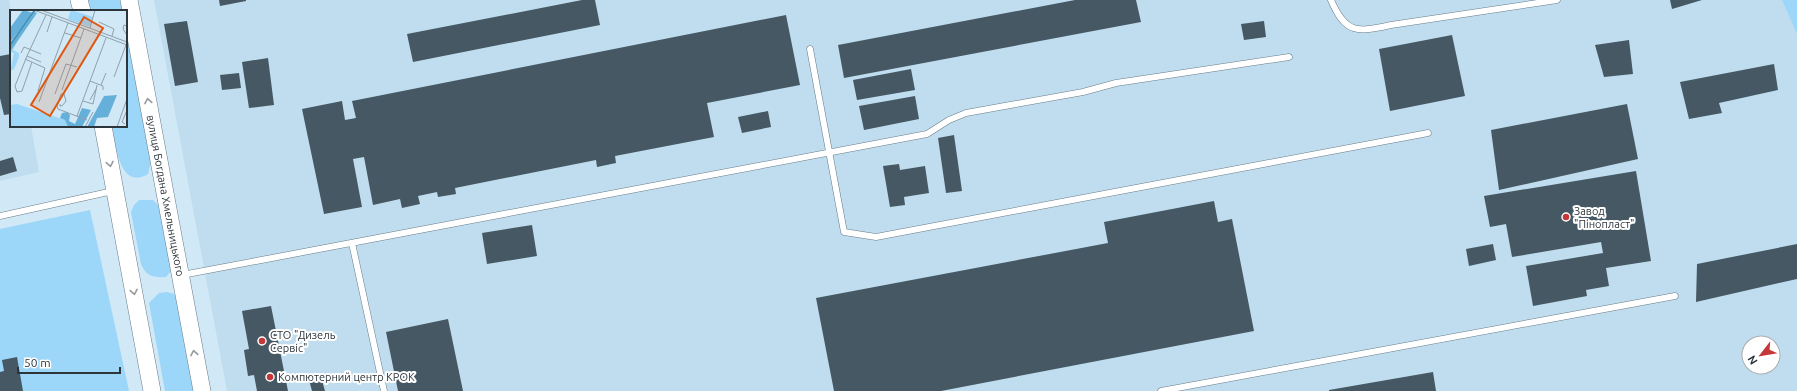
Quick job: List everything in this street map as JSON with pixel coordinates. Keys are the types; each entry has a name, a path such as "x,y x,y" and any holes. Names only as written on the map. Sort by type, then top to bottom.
{"street":[{"path":"80,0 82,10"},
{"name":"вулиця Богдана Хмельницького","path":"129,0 202,391"},
{"path":"103,127 152,391"}],"lane":[{"path":"1331,0 1335,9 1345,22 1354,29 1366,30 1556,0"},
{"path":"810,49 844,232 876,237 1428,133"},
{"path":"180,275 927,134 949,120 966,113 1083,92 1116,83 1289,56"},
{"path":"0,216 115,191"},
{"path":"352,243 384,391"},
{"path":"1161,391 1675,296"}],"shaded area":[{"path":"0,0 9,0 11,10 10,127 31,127 39,172 0,181"},
{"path":"87,0 120,0 122,10 89,10"},
{"path":"154,0 1782,0 1797,34 1797,391 227,391"},
{"path":"1782,0 1797,0 1797,34"},
{"path":"127,37 151,163 148,174 138,178 131,176 125,171 118,154 112,127 127,127"},
{"path":"139,200 153,200 160,207 172,270 166,277 157,277 148,274 141,264 131,212 134,205"},
{"path":"90,210 129,391 0,391 0,229"},
{"path":"167,292 174,294 179,301 195,391 165,391 149,303 159,293"}],"building":[{"path":"219,0 246,0 246,1 220,6"},
{"path":"582,0 595,0 600,25 413,62 407,34"},
{"path":"1075,0 1136,0 1141,22 844,78 838,45"},
{"path":"1670,0 1702,0 1672,9"},
{"path":"786,15 800,85 707,103 714,137 615,156 616,163 597,167 596,160 455,188 456,194 438,197 437,192 418,196 420,204 402,208 400,199 373,205 364,157 353,159 362,207 324,214 302,109 342,101 345,120 356,118 352,101"},
{"path":"187,21 198,82 175,86 164,24"},
{"path":"1264,21 1266,37 1244,40 1241,24"},
{"path":"1452,35 1465,96 1390,111 1379,49"},
{"path":"1629,40 1633,74 1604,77 1595,45"},
{"path":"10,54 10,114 4,115 0,98 0,56"},
{"path":"268,58 274,105 249,108 242,62"},
{"path":"1774,64 1778,90 1719,103 1722,113 1689,119 1680,82"},
{"path":"911,69 915,90 857,100 853,80"},
{"path":"239,73 241,88 222,90 220,75"},
{"path":"915,96 919,119 864,130 859,106"},
{"path":"1627,104 1638,159 1499,190 1491,130"},
{"path":"768,111 771,127 742,133 738,117"},
{"path":"954,135 962,191 946,193 938,138"},
{"path":"13,157 17,171 0,176 0,161"},
{"path":"899,164 900,170 925,166 929,193 904,197 905,205 890,207 883,166"},
{"path":"1636,171 1651,261 1606,268 1609,286 1586,290 1587,296 1533,306 1526,266 1603,253 1601,242 1512,257 1506,224 1490,227 1484,196"},
{"path":"1214,201 1218,222 1232,219 1254,331 941,391 834,391 816,298 1108,243 1104,222"},
{"path":"532,225 537,256 487,264 482,233"},
{"path":"1493,244 1496,260 1469,266 1466,249"},
{"path":"1797,244 1797,279 1696,302 1697,264"},
{"path":"271,306 288,391 257,391 254,375 248,376 244,350 249,349 242,311"},
{"path":"448,319 463,391 398,391 386,332"},
{"path":"17,357 23,391 0,391 0,372 4,371 2,360"},
{"path":"1433,372 1436,391 1329,391 1329,390"},
{"path":"321,377 325,391 312,391 309,380"}],"place":[{"name":"Завод \"Пінопласт\"","path":"1566,217"},
{"name":"СТО \"Дизель Сервіс\"","path":"262,341"},
{"name":"Компютерний центр КРОК","path":"270,377"}]}
